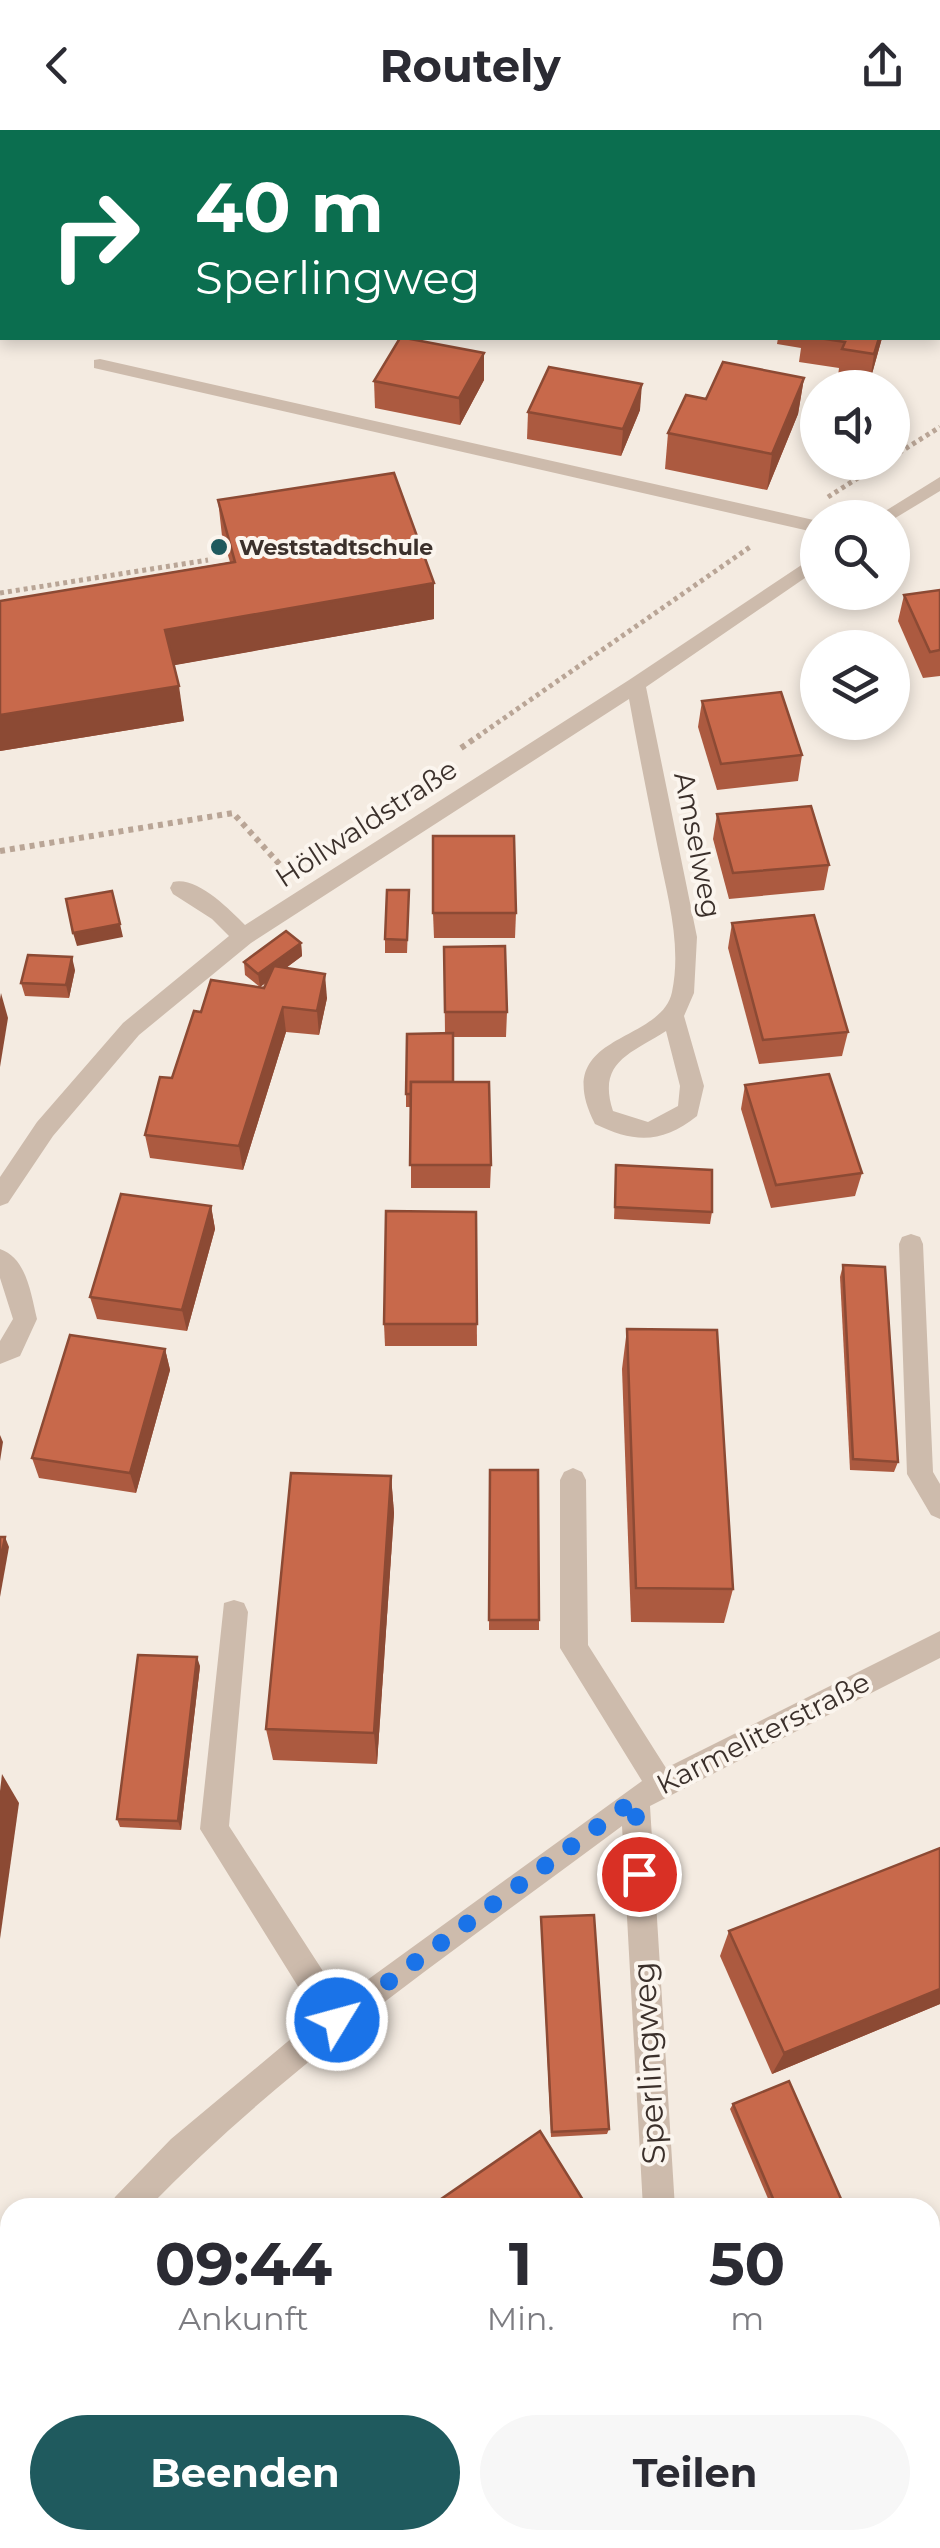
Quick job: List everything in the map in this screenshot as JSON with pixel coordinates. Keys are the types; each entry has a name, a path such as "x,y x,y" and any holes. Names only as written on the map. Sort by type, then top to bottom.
{"street":[{"path":"100,364 800,523"},
{"path":"910,501 940,483"},
{"name":"Höllwaldstraße","path":"0,1196 45,1129 130,1029 244,938 636,684 800,572"},
{"name":"Amselweg","path":"636,684 686,937 683,992 672,1016"},
{"path":"181,888 220,913 244,938"},
{"path":"672,1016 692,1086 689,1110 668,1128 646,1132 624,1128 602,1116 596,1095 596,1071 614,1052 672,1016"},
{"path":"910,1244 920,1474 940,1507"},
{"path":"0,1259 15,1279 25,1319 11,1348 0,1353"},
{"path":"573,1480 574,1648 648,1792"},
{"path":"234,1612 214,1829 337,2020"},
{"name":"Karmeliterstraße","path":"136,2198 182,2150 337,2020 648,1792 940,1644"},
{"name":"Sperlingweg","path":"648,1792 659,2198"}],"path":[{"path":"910,446 940,427"},
{"path":"0,594 208,560"},
{"path":"0,850 233,813 284,869"}],"building":[{"path":"399,340 484,353 459,398 374,381"},
{"path":"832,340 878,340 874,354 842,349 845,342"},
{"path":"723,362 800,377 800,388 772,454 668,433 686,395 706,399"},
{"path":"549,367 642,384 623,429 528,412"},
{"path":"394,473 434,583 165,630 179,686 0,715 0,601 235,562 218,500"},
{"path":"940,590 940,650 930,652 910,608 910,594"},
{"path":"781,692 802,755 721,764 702,701"},
{"path":"811,806 829,865 733,873 717,814"},
{"path":"433,836 514,836 516,913 433,913"},
{"path":"387,890 409,890 407,940 385,939"},
{"path":"112,891 120,924 73,933 66,899"},
{"path":"814,915 848,1032 763,1040 732,923"},
{"path":"286,931 301,943 258,974 244,962"},
{"path":"505,946 507,1012 445,1012 444,947"},
{"path":"28,955 72,957 66,985 21,983"},
{"path":"274,966 325,974 317,1011 283,1007 239,1146 145,1135 160,1077 172,1078 194,1011 201,1012 211,980 264,988"},
{"path":"453,1033 453,1082 411,1082 411,1094 406,1094 407,1034"},
{"path":"829,1074 862,1173 776,1185 745,1085"},
{"path":"411,1082 489,1082 491,1165 410,1165"},
{"path":"616,1165 712,1170 712,1212 615,1207"},
{"path":"121,1194 211,1206 182,1310 90,1297"},
{"path":"386,1211 476,1212 477,1324 384,1324"},
{"path":"843,1265 885,1267 898,1462 853,1459"},
{"path":"627,1329 717,1330 733,1589 636,1588"},
{"path":"70,1335 165,1349 130,1473 32,1458"},
{"path":"490,1470 538,1470 539,1620 489,1620"},
{"path":"291,1473 391,1476 374,1733 266,1729"},
{"path":"138,1655 197,1657 178,1821 117,1819"},
{"path":"940,1848 940,1989 784,2053 729,1931"},
{"path":"594,1915 609,2129 552,2132 541,1917"},
{"path":"789,2081 841,2198 773,2198 733,2104"},
{"path":"540,2131 582,2198 443,2198"}],"place":[{"name":"Weststadtschule","path":"219,547"}],"route":[{"path":"337,2020 635,1799 639,1874"}]}
